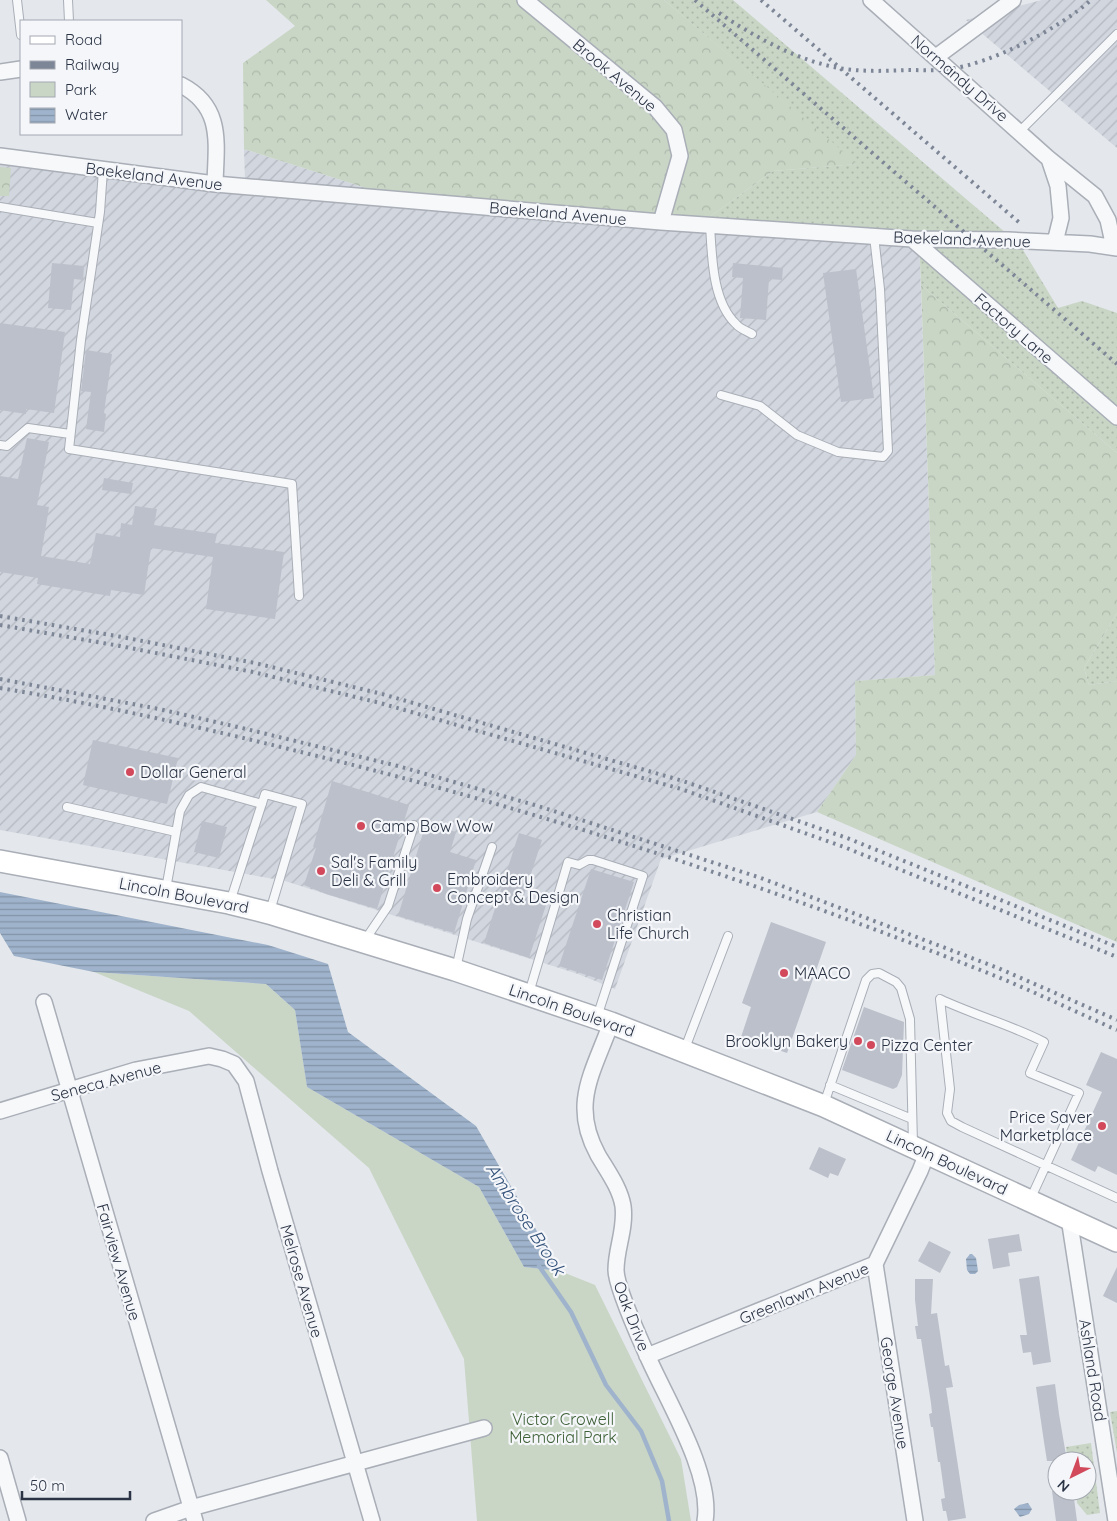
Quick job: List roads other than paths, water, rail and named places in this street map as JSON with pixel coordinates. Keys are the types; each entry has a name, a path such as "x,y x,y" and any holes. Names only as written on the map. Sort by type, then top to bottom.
{"main road":[{"name":"Lincoln Boulevard","path":"0,861 166,890 270,913 529,994 684,1051 824,1106 1117,1241"}],"street":[{"name":"Brook Avenue","path":"525,0 655,107 674,130 680,156 661,222"},
{"name":"Normandy Drive","path":"871,0 1048,158 1095,196 1108,220 1116,247"},
{"path":"936,57 1013,0"},
{"path":"0,72 20,69"},
{"path":"182,86 198,96 211,114 215,124 217,136 215,184"},
{"name":"Baekeland Avenue","path":"0,156 215,184 661,222 912,239 1008,240 1116,247"},
{"name":"Normandy Drive","path":"1048,158 1058,186 1061,218 1055,242"},
{"name":"Factory Lane","path":"912,239 1117,417"},
{"name":"Fairview Avenue","path":"44,1002 193,1515"},
{"name":"Oak Drive","path":"604,1021 586,1089 584,1119 588,1136 619,1193 622,1206 623,1233 616,1272 619,1286 647,1356 692,1453 703,1483 706,1501 705,1521"},
{"name":"Seneca Avenue","path":"0,1111 136,1070 209,1056 214,1057"},
{"name":"Melrose Avenue","path":"214,1057 234,1064 246,1081 270,1172 372,1521"},
{"name":"Greenlawn Avenue","path":"647,1356 875,1264 920,1171 920,1150"},
{"name":"Ashland Road","path":"1069,1218 1113,1479 1116,1521"},
{"name":"George Avenue","path":"875,1264 915,1521"},
{"path":"154,1521 193,1515 355,1464 484,1428"},
{"path":"0,1458 18,1521"}],"lane":[{"path":"17,0 20,26"},
{"path":"68,0 69,20"},
{"path":"1020,131 1117,34"},
{"path":"103,170 69,449 292,484 299,596"},
{"path":"0,207 98,223"},
{"path":"710,225 714,276 722,301 728,314 737,326 752,334"},
{"path":"721,394 760,406 797,435 838,452 883,456 888,451 880,289 874,236"},
{"path":"0,445 7,446 28,428 70,434"},
{"path":"166,890 180,811 189,795 201,787 262,804"},
{"path":"229,903 265,794 302,804 270,913"},
{"path":"67,807 176,832"},
{"path":"364,941 388,906 414,825"},
{"path":"456,970 467,918 492,846"},
{"path":"529,994 568,862 579,865 588,860 594,860 643,876 610,977 604,1021"},
{"path":"684,1051 728,936"},
{"path":"824,1106 866,980 872,974 879,973 896,982 901,988 910,1019 912,1119 920,1150"},
{"path":"1030,1200 1047,1164 1079,1093 1030,1073 1044,1042 940,998 950,1089 947,1112 951,1121 1047,1164 1117,1198"},
{"path":"830,1085 912,1119"}],"water":[{"path":"0,892 268,945 328,964 348,1032 476,1126 560,1271 524,1267 479,1187 307,1087 295,1010 266,984 94,972 14,956 0,933"},
{"path":"970,1254 976,1258 978,1271 975,1274 970,1274 967,1270 966,1259"},
{"path":"1028,1503 1032,1509 1029,1514 1020,1517 1014,1509 1019,1505"}],"waterway":[{"name":"Ambrose Brook","path":"539,1266 571,1312 606,1385 641,1431 662,1481 669,1521"}],"railway":[{"path":"695,0 1117,364"},
{"path":"761,0 1021,224"},
{"path":"719,13 747,31 776,46 823,64 864,71 933,70 966,66 1004,52 1044,33 1078,11 1091,0"},
{"path":"0,616 255,663 382,694 683,781 847,838 1117,947"},
{"path":"0,625 253,672 380,703 681,789 844,847 1117,957"},
{"path":"0,679 159,709 242,728 398,766 538,806 761,878 998,968 1117,1020"},
{"path":"0,688 115,709 267,744 393,775 566,825 739,881 909,942 1009,982 1117,1030"}],"place":[{"name":"Dollar General","path":"130,772"},
{"name":"Camp Bow Wow","path":"361,826"},
{"name":"Sal's Family Deli & Grill","path":"321,871"},
{"name":"Embroidery Concept & Design","path":"437,888"},
{"name":"Christian Life Church","path":"597,924"},
{"name":"MAACO","path":"784,973"},
{"name":"Brooklyn Bakery","path":"858,1041"},
{"name":"Pizza Center","path":"871,1045"},
{"name":"Price Saver Marketplace","path":"1102,1126"}],"park label":[{"name":"Victor Crowell Memorial Park","path":"563,1428"}]}
